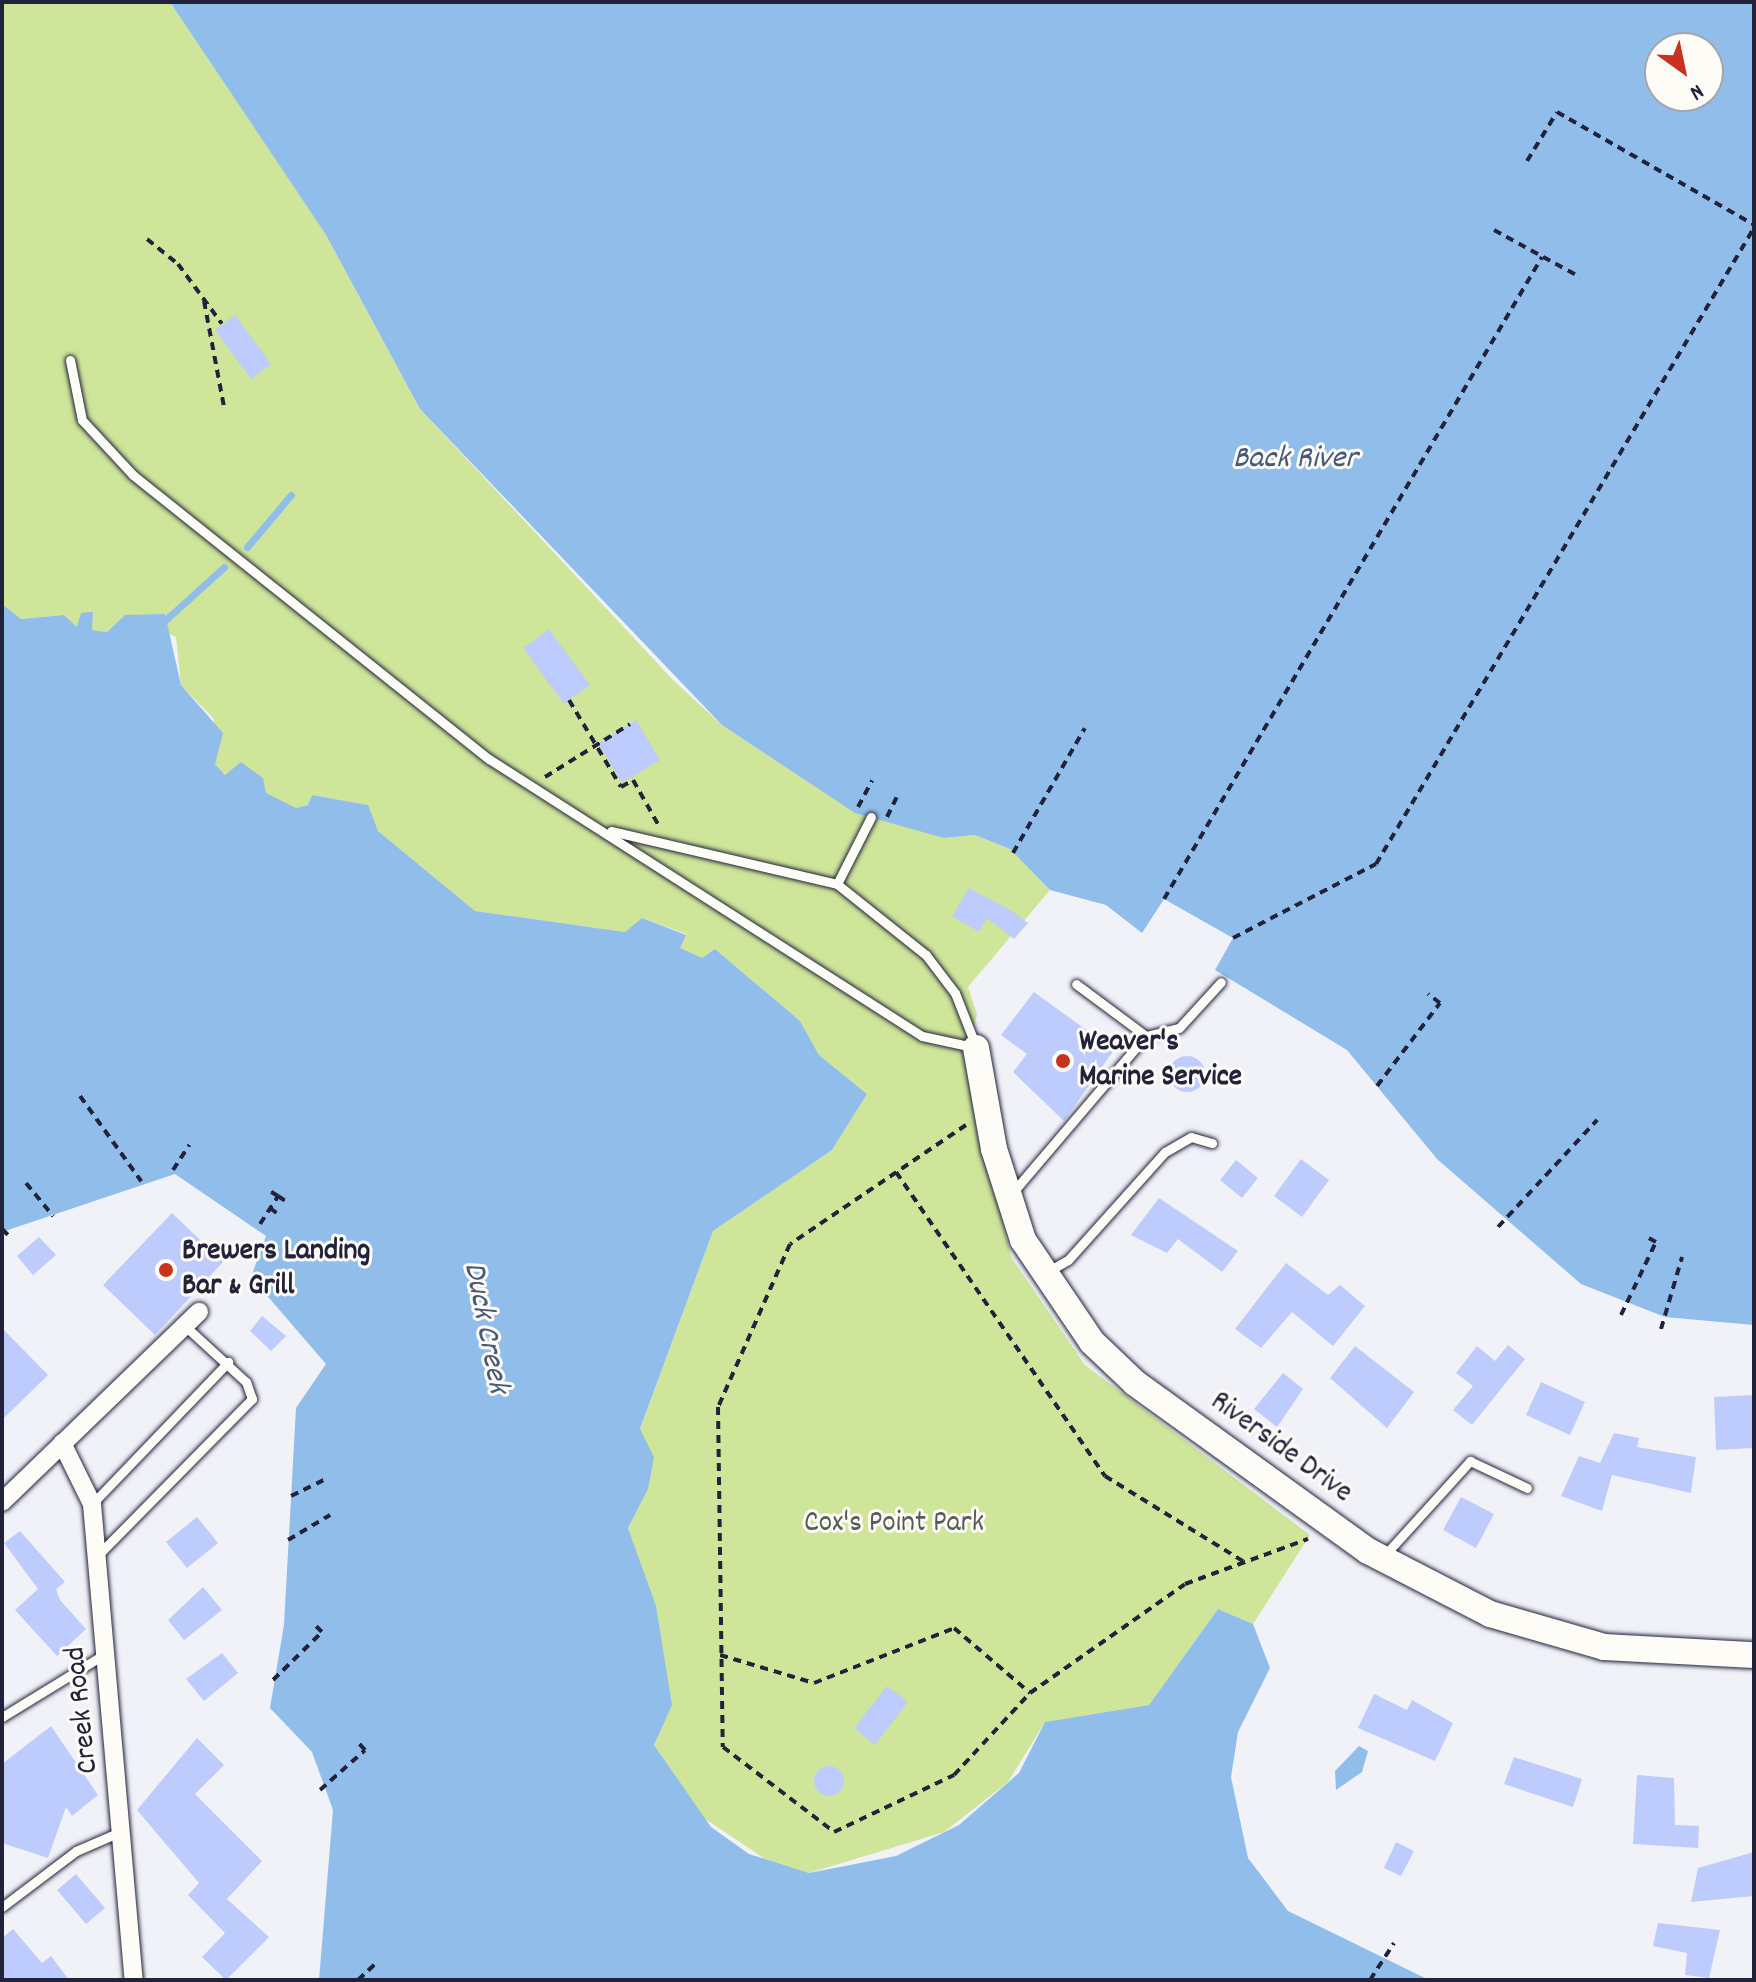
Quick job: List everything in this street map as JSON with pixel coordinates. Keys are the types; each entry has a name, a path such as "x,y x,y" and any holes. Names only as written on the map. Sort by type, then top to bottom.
{"street":[{"name":"Riverside Drive","path":"976,1048 1008,1199 1044,1274 1106,1359 1381,1559 1490,1614 1571,1641 1648,1653 1754,1655"},
{"path":"2,1502 199,1312"},
{"name":"Creek Road","path":"62,1443 92,1504 125,1830 134,1980"}],"lane":[{"path":"70,360 82,420 133,475 489,759 605,830 922,1036 976,1048"},
{"path":"837,884 871,817"},
{"path":"605,830 837,884 926,955 955,993 976,1048"},
{"path":"1008,1199 1146,1036 1179,1028 1221,982"},
{"path":"1076,984 1146,1036"},
{"path":"1044,1274 1068,1260 1165,1152 1191,1137 1212,1143"},
{"path":"97,1556 252,1399 252,1388 228,1362 185,1326"},
{"path":"92,1504 228,1362"},
{"path":"1381,1559 1470,1461 1527,1488"},
{"path":"2,1717 107,1653"},
{"path":"2,1907 76,1851 125,1830"}],"path":[{"path":"1233,938 1376,864 1754,226 1557,112 1527,161"},
{"path":"1494,230 1580,277"},
{"path":"147,239 204,299 222,324"},
{"path":"1164,899 1542,257"},
{"path":"204,299 224,407"},
{"path":"569,700 621,787 633,780 667,842"},
{"path":"534,786 630,724"},
{"path":"1013,853 1085,728"},
{"path":"855,813 872,781"},
{"path":"885,821 898,794"},
{"path":"1377,1086 1440,1003 1428,994"},
{"path":"80,1096 141,1181"},
{"path":"988,1110 790,1244 718,1407 723,1747 834,1832 954,1775 1030,1693 1185,1584 1336,1528"},
{"path":"1498,1227 1597,1120"},
{"path":"173,1170 189,1145"},
{"path":"896,1172 1105,1476 1244,1562"},
{"path":"26,1183 53,1216"},
{"path":"268,1190 287,1202"},
{"path":"260,1224 278,1196"},
{"path":"270,1208 278,1214"},
{"path":"2,1229 10,1237"},
{"path":"1621,1315 1656,1242 1645,1236"},
{"path":"1661,1329 1682,1257"},
{"path":"291,1496 326,1479"},
{"path":"288,1540 330,1515"},
{"path":"273,1680 322,1632 314,1624"},
{"path":"720,1655 814,1683 954,1628 1030,1693"},
{"path":"320,1790 365,1750 356,1740"},
{"path":"1370,1980 1394,1943"},
{"path":"358,1980 377,1962"}],"green space":[{"name":"Cox's Point Park","path":"2,2 170,2 326,235 420,409 674,681 722,725 944,838 975,835 1010,849 1050,890 968,987 977,1014 966,1063 1011,1257 1085,1365 1310,1535 1253,1624 1218,1609 1149,1705 1045,1722 1008,1782 944,1832 809,1873 765,1859 704,1818 654,1745 671,1705 658,1619 628,1528 648,1489 640,1430 713,1231 832,1150 867,1094 819,1055 800,1021 715,949 702,959 679,948 686,934 642,918 625,932 475,911 378,831 367,805 312,795 308,805 296,808 225,775 215,764 214,719 181,685 176,637 125,615 107,632 92,630 93,612 77,627 64,615 21,619 2,604"}],"water":[{"name":"Back River","path":"170,2 1754,2 1754,1325 1665,1317 1581,1284 1437,1159 1347,1050 1215,970 1233,938 1164,899 1142,933 1106,905 1050,890 1010,849 975,835 944,838 855,813 722,725 420,409 326,235"},
{"name":"Duck Creek","path":"2,604 21,619 64,615 77,627 81,613 93,612 92,630 107,632 125,615 165,614 181,685 223,733 215,764 225,775 241,762 263,778 266,793 296,808 308,805 312,795 368,805 378,831 475,911 625,932 642,918 686,935 680,948 702,958 715,949 800,1021 819,1055 867,1094 832,1150 713,1231 640,1429 654,1457 648,1489 628,1528 656,1606 672,1705 654,1745 711,1827 749,1854 809,1873 896,1856 959,1825 1019,1773 1045,1722 1149,1705 1218,1609 1253,1624 1270,1668 1238,1732 1231,1777 1248,1858 1288,1911 1429,1980 319,1980 333,1810 312,1752 270,1708 284,1625 296,1408 326,1364 251,1277 266,1236 175,1174 2,1232"},
{"path":"1359,1746 1368,1751 1362,1772 1336,1790 1335,1771"}],"building":[{"path":"235,315 271,364 251,379 215,330"},
{"path":"549,629 590,685 564,704 523,648"},
{"path":"636,720 660,760 622,783 598,743"},
{"path":"969,888 1028,923 1014,939 987,918 979,932 952,916"},
{"name":"Weaver's Marine Service","path":"1034,992 1114,1050 1064,1121 1013,1072 1027,1054 1001,1035"},
{"path":"1187,1056 1200,1061 1205,1074 1200,1087 1187,1092 1174,1087 1169,1074 1174,1061"},
{"path":"1301,1159 1329,1180 1302,1217 1274,1196"},
{"path":"1236,1160 1258,1178 1242,1198 1220,1180"},
{"path":"1159,1198 1238,1251 1222,1272 1178,1239 1167,1253 1131,1235"},
{"name":"Brewers Landing Bar & Grill","path":"172,1213 223,1262 155,1335 103,1285"},
{"path":"39,1237 56,1255 33,1275 17,1256"},
{"path":"1286,1263 1328,1295 1340,1285 1365,1306 1333,1346 1292,1312 1261,1348 1235,1329"},
{"path":"262,1316 286,1336 271,1351 250,1331"},
{"path":"2,1328 48,1375 2,1420"},
{"path":"1508,1345 1525,1359 1472,1425 1453,1410 1473,1386 1456,1373 1477,1346 1495,1361"},
{"path":"1355,1346 1414,1392 1387,1428 1330,1378"},
{"path":"1283,1373 1303,1389 1277,1427 1254,1409"},
{"path":"1541,1382 1585,1402 1570,1435 1526,1415"},
{"path":"1754,1395 1754,1448 1716,1450 1714,1397"},
{"path":"1614,1433 1639,1438 1637,1447 1696,1457 1691,1493 1612,1475 1602,1511 1561,1496 1579,1456 1600,1463"},
{"path":"1461,1497 1494,1514 1476,1548 1443,1530"},
{"path":"197,1517 218,1543 187,1568 166,1542"},
{"path":"20,1531 65,1582 56,1589 60,1600 86,1629 57,1656 15,1610 38,1589 4,1543"},
{"path":"203,1587 222,1610 184,1640 168,1620"},
{"path":"222,1653 238,1673 204,1701 186,1679"},
{"path":"887,1686 908,1702 875,1745 854,1728"},
{"path":"1374,1694 1407,1710 1412,1700 1453,1723 1435,1761 1358,1728"},
{"path":"51,1726 98,1795 72,1816 66,1807 48,1858 2,1843 2,1764"},
{"path":"197,1738 224,1765 195,1794 262,1861 227,1899 269,1937 226,1980 202,1957 225,1933 188,1895 199,1883 137,1810"},
{"path":"1514,1757 1582,1779 1573,1807 1504,1784"},
{"path":"829,1766 840,1770 844,1781 840,1792 829,1796 818,1792 814,1781 818,1770"},
{"path":"1637,1775 1674,1778 1675,1825 1699,1826 1698,1848 1633,1844"},
{"path":"1396,1842 1414,1851 1401,1876 1384,1868"},
{"path":"1754,1852 1754,1896 1691,1902 1698,1868"},
{"path":"76,1874 105,1908 86,1924 57,1890"},
{"path":"1658,1923 1720,1930 1709,1978 1685,1975 1687,1953 1653,1946"},
{"path":"13,1929 42,1963 51,1956 69,1980 2,1980 2,1938"}],"waterway":[{"path":"247,547 291,495"},
{"path":"161,624 224,567"}],"place":[{"name":"Weaver's Marine Service","path":"1063,1061"},
{"name":"Brewers Landing Bar & Grill","path":"166,1270"}]}
